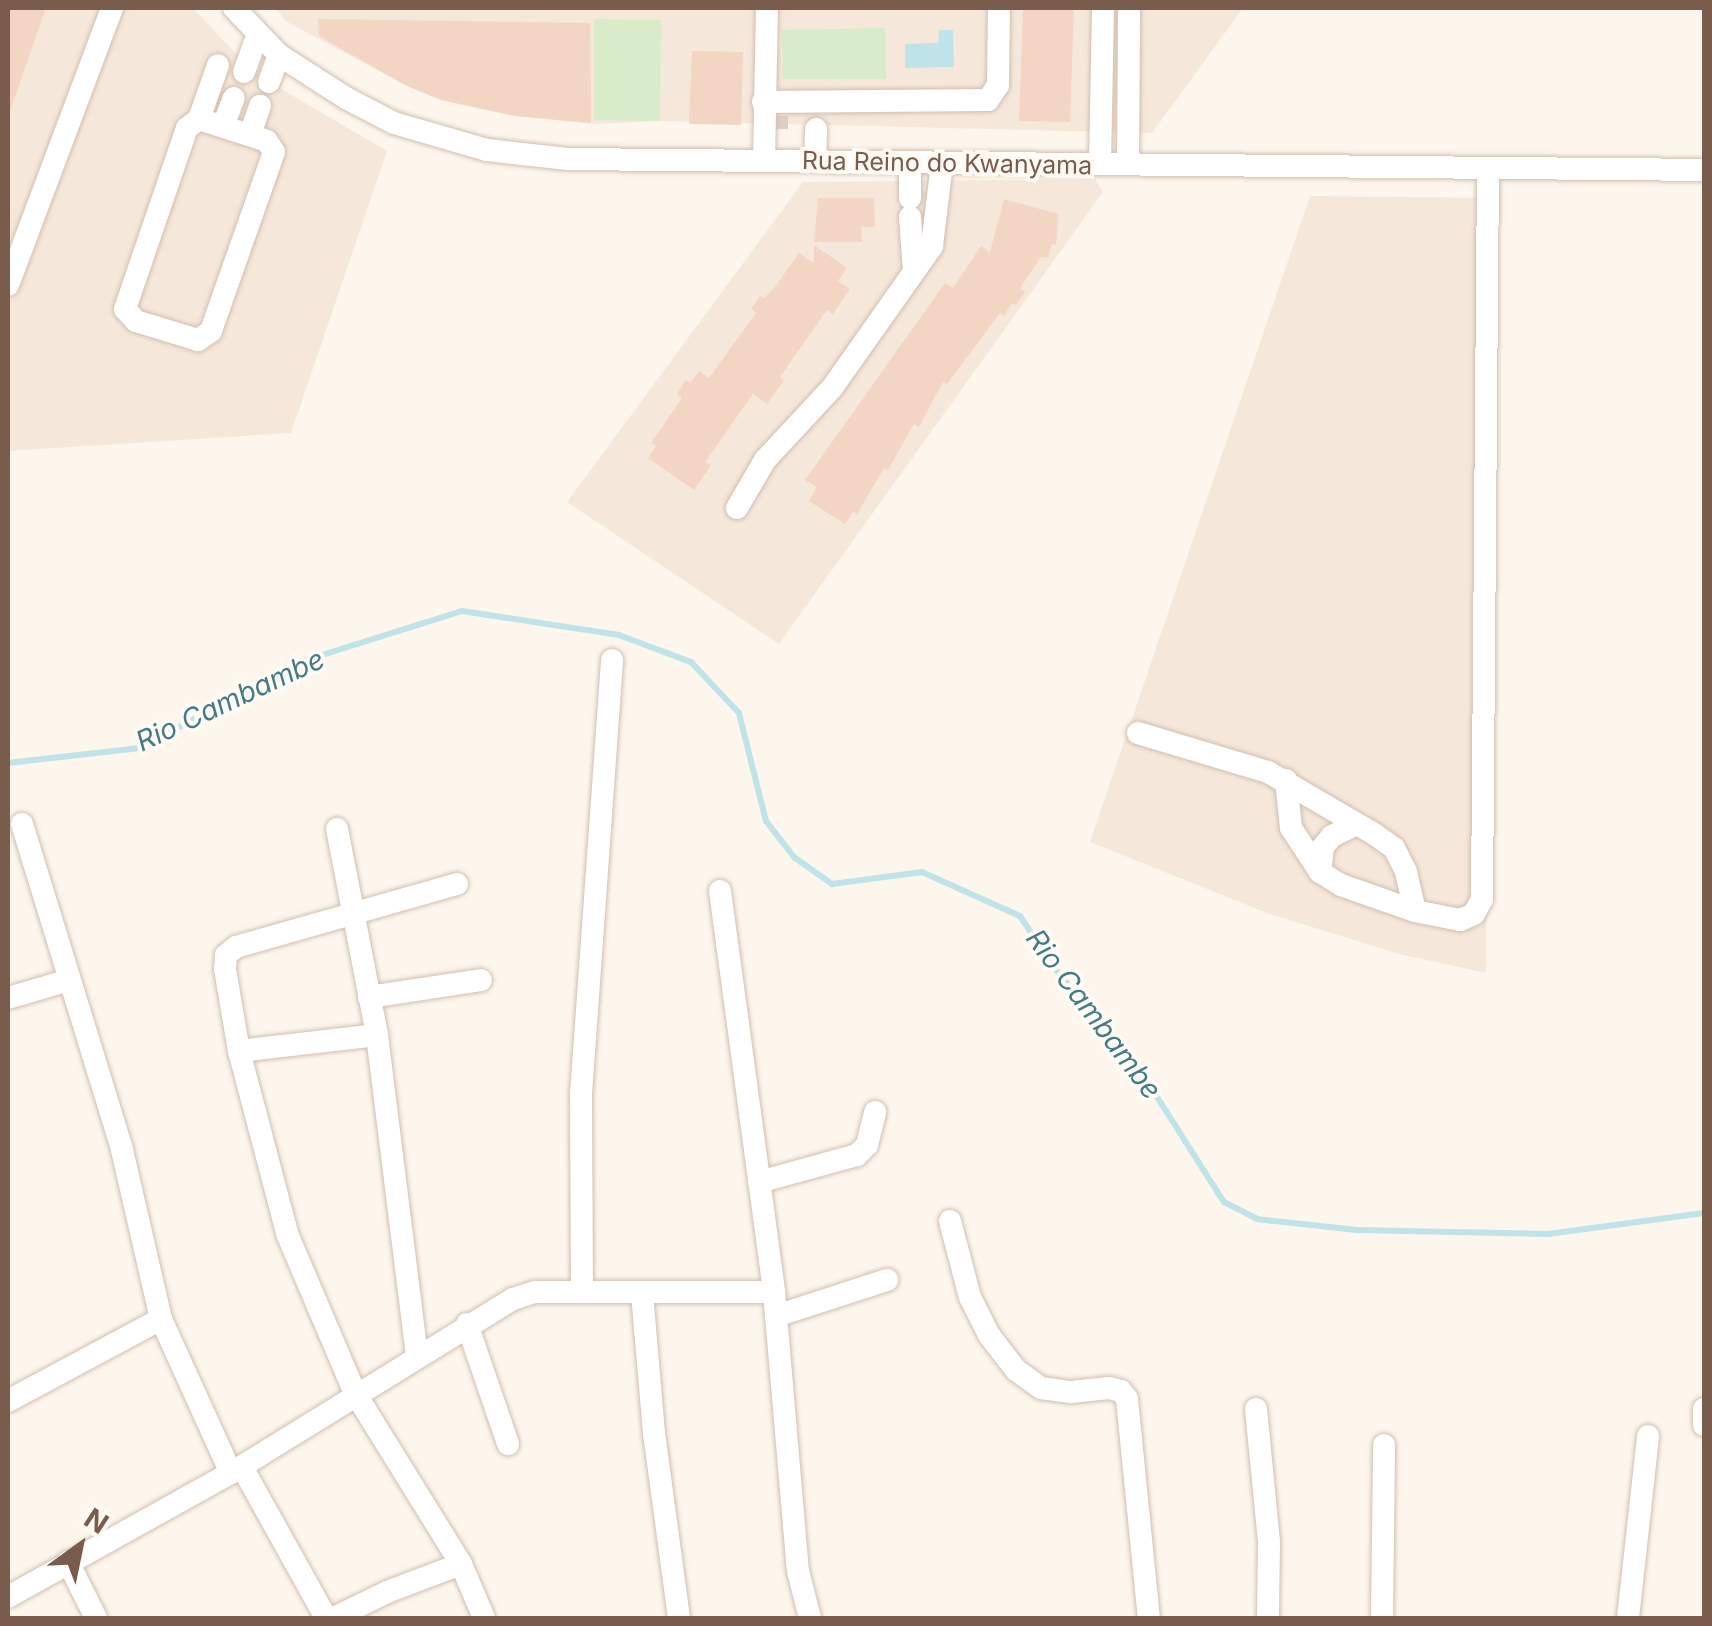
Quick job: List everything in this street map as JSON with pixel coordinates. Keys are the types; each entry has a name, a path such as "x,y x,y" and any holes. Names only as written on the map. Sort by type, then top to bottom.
{"street":[{"path":"8,285 112,8"},
{"name":"Rua Reino do Kwanyama","path":"234,8 279,55 394,123 487,150 567,159 1704,170"},
{"path":"766,8 774,112 770,161"},
{"path":"774,112 815,116 988,100 998,85 999,8"},
{"path":"1100,164 1104,8"},
{"path":"1128,164 1130,13"},
{"path":"244,72 257,36"},
{"path":"269,82 279,55"},
{"path":"199,119 267,142 273,156 209,334 198,340 136,321 124,309 187,128 199,119 218,65"},
{"path":"223,126 234,98"},
{"path":"250,135 260,106"},
{"path":"815,116 816,161"},
{"path":"910,162 914,270"},
{"path":"736,508 765,460 832,388 932,246 942,162"},
{"path":"1286,780 1291,828 1320,872 1341,885 1414,910 1460,920 1474,914 1482,899 1488,168"},
{"path":"582,1292 581,1094 612,660"},
{"path":"1138,733 1286,780 1394,848 1406,872 1414,910"},
{"path":"22,824 122,1150 160,1319 236,1470 330,1618 461,1564"},
{"path":"1320,872 1323,847 1332,836 1355,825"},
{"path":"337,829 377,1035 417,1356"},
{"path":"458,884 236,947 226,954 239,1051 288,1236 355,1393 461,1564 484,1618"},
{"path":"720,891 775,1304 798,1570 810,1618"},
{"path":"8,998 69,980"},
{"path":"370,997 481,980"},
{"path":"239,1051 377,1035"},
{"path":"759,1182 857,1155 867,1144 875,1112"},
{"path":"950,1221 970,1297 989,1335 1016,1370 1041,1388 1070,1392 1109,1388 1122,1391 1128,1399 1149,1618"},
{"path":"8,1597 236,1470 467,1324 534,1292 642,1293 775,1304 887,1280"},
{"path":"642,1293 654,1432 679,1618"},
{"path":"8,1402 160,1319"},
{"path":"467,1324 508,1444"},
{"path":"1256,1409 1269,1542 1268,1618"},
{"path":"1704,1409 1704,1425"},
{"path":"1628,1618 1648,1436"},
{"path":"1382,1618 1384,1445"},
{"path":"68,1562 96,1618"}],"shaded area":[{"path":"8,8 193,8 254,73 387,151 291,433 8,451"},
{"path":"275,8 1243,8 1152,133 660,121 593,124 515,116 441,100 405,85 287,22"},
{"path":"1095,179 1103,192 779,644 567,502 803,182"},
{"path":"1310,196 1494,198 1486,973 1399,954 1267,913 1090,842"}],"green space":[{"path":"594,19 661,20 660,121 594,120"},
{"path":"885,28 886,79 783,79 782,30"}],"water":[{"path":"939,30 953,30 954,67 905,68 905,44 938,43"}],"building":[{"path":"8,8 46,8 10,111 8,110"},
{"path":"1023,8 1074,8 1070,122 1019,121"},
{"path":"318,19 590,23 591,123 515,116 441,100 405,85 319,36"},
{"path":"692,51 743,52 741,125 689,124"},
{"path":"818,198 874,198 875,227 861,227 862,242 814,242"},
{"path":"1004,199 1058,214 1056,245 1052,244 1048,258 1041,257 1020,288 1025,292 1016,305 1012,303 1004,316 1000,313 947,384 943,382 919,427 914,424 888,470 884,468 857,514 853,512 845,524 809,501 817,487 805,480 945,283 953,288 981,246 990,252"},
{"path":"814,245 847,268 838,281 850,289 833,314 827,310 780,377 784,380 767,404 753,394 705,462 711,465 694,490 648,458 656,446 651,443 682,398 677,394 686,380 690,383 699,371 709,378 756,313 751,309 760,296 764,298 775,287 799,253 814,263"}],"waterway":[{"name":"Rio Cambambe","path":"8,763 140,748 303,661 462,611 619,635 691,662 739,713 766,821 794,857 832,884 922,872 1020,916 1053,966 1152,1089 1224,1202 1257,1219 1356,1230 1548,1234 1704,1213"}],"tunnel":[{"path":"777,116 777,129"}]}
